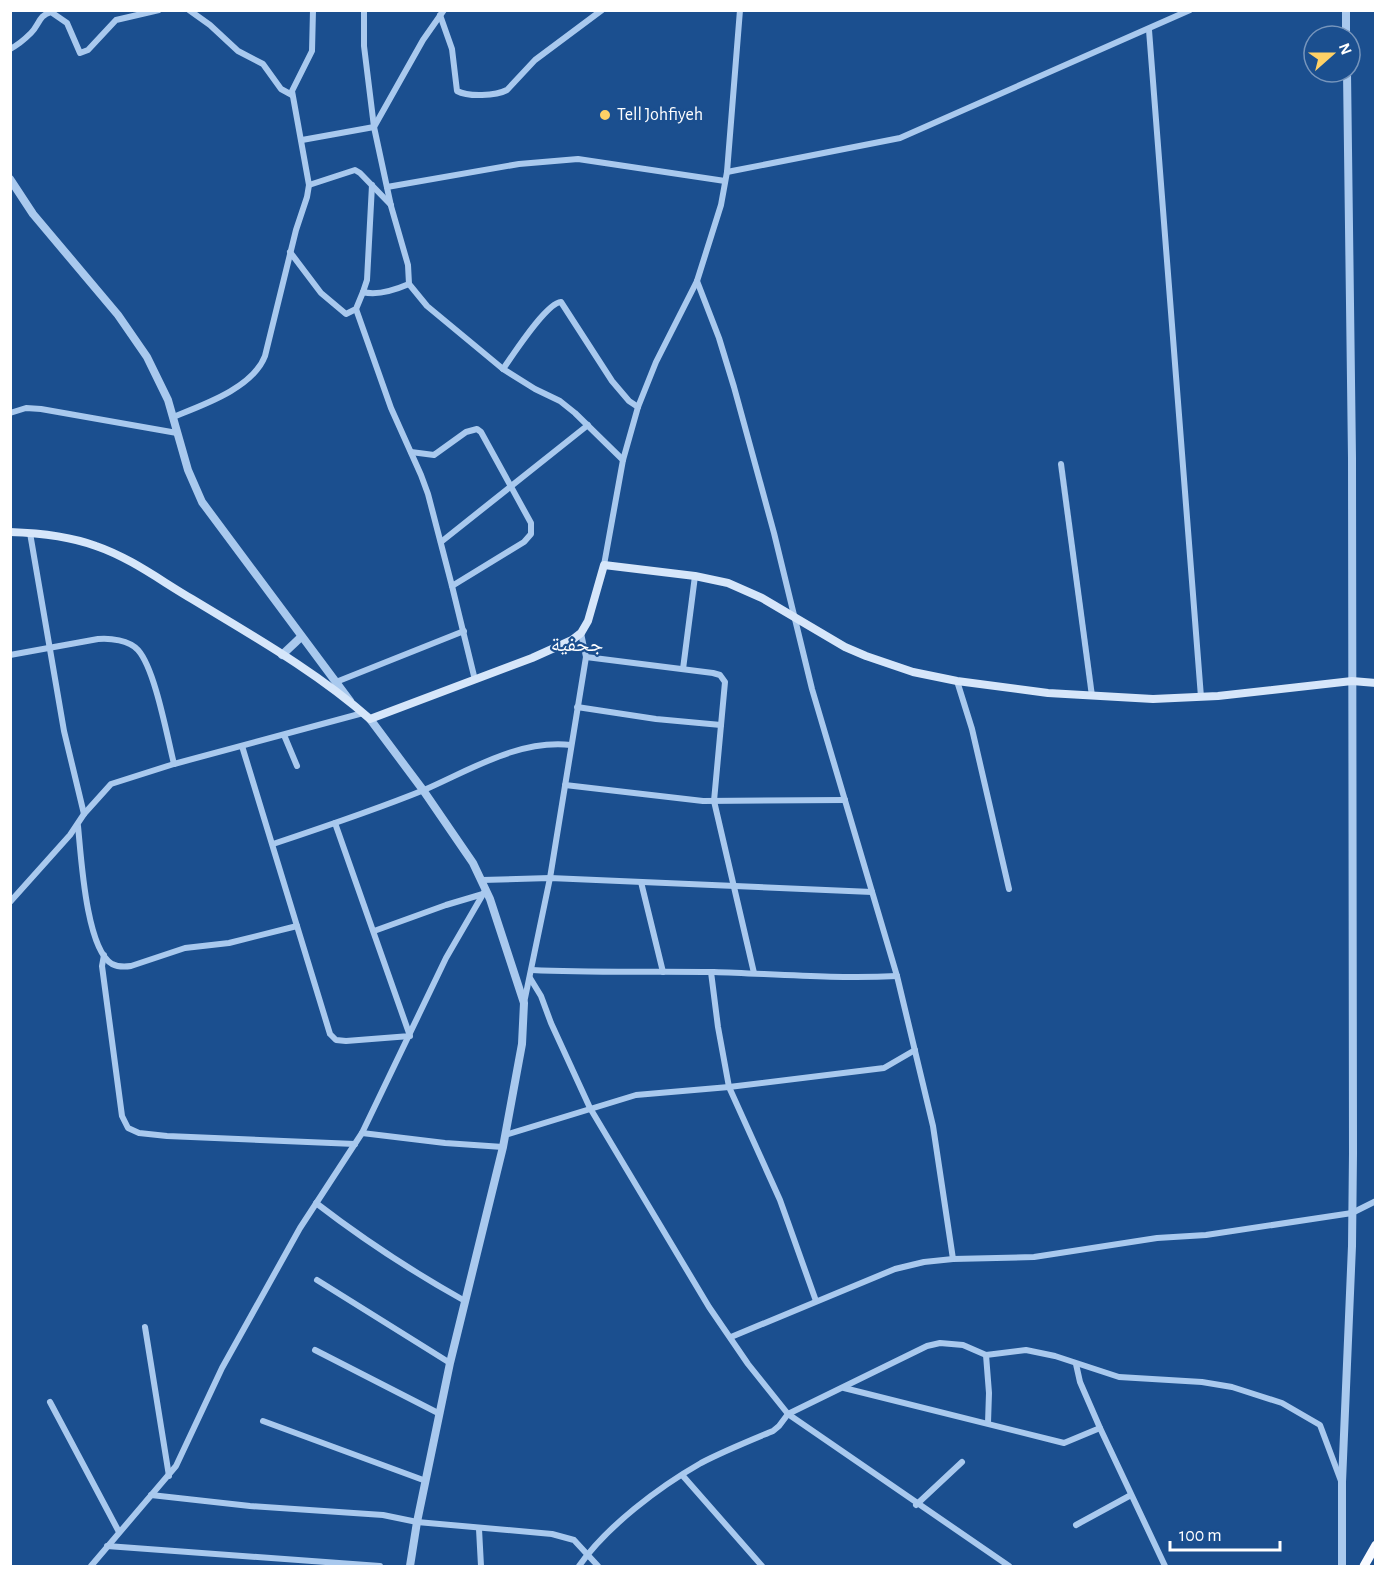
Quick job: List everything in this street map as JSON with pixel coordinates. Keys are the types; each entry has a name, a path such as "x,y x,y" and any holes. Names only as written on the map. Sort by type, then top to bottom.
{"highway":[{"path":"1364,1566 1376,1545"}],"main road":[{"path":"10,532 30,532 83,542 120,556 282,655 370,719 561,646 581,633 594,604 604,565 695,576 741,588 845,647 913,672 957,681 1092,696 1154,699 1278,690 1352,681 1376,683"}],"street":[{"path":"10,49 33,31 44,14 51,12 67,22 80,53 88,50 116,20 159,10"},
{"path":"189,10 210,25 238,51 263,64 281,90 292,95"},
{"path":"173,417 218,398 248,379 259,369 270,339 290,252 309,184 292,95 294,86 312,51 313,10"},
{"path":"364,10 364,46 374,127 391,206 408,266 409,284 427,306 503,369 560,401 623,460"},
{"path":"442,13 452,49 457,92 480,94 507,90 535,60 602,10"},
{"path":"604,565 623,460 638,407 656,362 697,281 721,205 727,172 740,10"},
{"path":"727,172 900,138 1190,10"},
{"path":"374,127 423,40 442,13"},
{"path":"1149,30 1201,697"},
{"path":"1342,1566 1342,1482 1353,1246 1354,987 1352,458 1347,84"},
{"path":"302,140 374,127"},
{"path":"387,187 519,164 578,159 725,181"},
{"path":"309,184 355,171 372,185 391,206"},
{"path":"10,179 33,214 118,315 140,346 157,375 173,417 188,470 202,501 352,704"},
{"path":"290,252 321,293 343,313 349,314 356,309 367,280 372,185"},
{"path":"697,281 719,338 737,399 774,533 792,615 800,636 812,688 897,976 933,1126 953,1259"},
{"path":"363,292 372,294 396,290 409,284"},
{"path":"503,369 529,331 554,303 561,302 612,381 629,401 638,407"},
{"path":"356,309 391,408 421,475 453,586 474,680"},
{"path":"10,413 35,408 177,433"},
{"path":"441,542 588,425"},
{"path":"411,452 434,455 466,432 477,429 481,432 531,523 531,534 524,542 453,586"},
{"path":"1061,464 1092,696"},
{"path":"30,532 64,731 84,814"},
{"path":"683,669 695,576"},
{"path":"336,682 464,631"},
{"path":"410,1566 450,1363 506,1135 522,1044 525,1003 550,878 586,657 581,633"},
{"path":"282,655 301,637"},
{"path":"10,655 109,638 133,646 138,650 150,671 174,764"},
{"path":"586,657 712,673 723,678 725,682 714,801 754,974"},
{"path":"957,681 972,729 1009,889"},
{"path":"577,707 656,719 721,725"},
{"path":"10,902 78,826 84,814 111,784 174,764 363,713"},
{"path":"370,719 456,836 482,880 484,892 525,1003"},
{"path":"284,735 297,766"},
{"path":"273,844 423,790 469,769 530,747 556,743 571,745"},
{"path":"242,746 328,1028 333,1037 346,1041 410,1036"},
{"path":"565,785 714,801 845,800"},
{"path":"335,823 410,1036"},
{"path":"78,826 91,926 104,955 112,964 123,967 131,966 185,948 229,943 297,926"},
{"path":"482,880 550,878 872,892"},
{"path":"641,882 663,972"},
{"path":"374,931 484,892"},
{"path":"91,1566 169,1476 186,1448 222,1368 279,1264 362,1133 446,958 484,892"},
{"path":"104,955 102,966 105,993 122,1116 128,1128 139,1133 167,1136 355,1144"},
{"path":"532,970 608,973 711,972 814,977 897,976"},
{"path":"711,972 729,1087 780,1200 816,1301"},
{"path":"530,978 541,996 590,1108 709,1307 748,1364 788,1414 916,1505 1009,1566"},
{"path":"506,1135 590,1108 647,1093 729,1087 884,1068 915,1050"},
{"path":"362,1133 503,1147"},
{"path":"730,1337 895,1269 924,1262 1034,1257 1157,1238 1206,1235 1352,1213 1376,1201"},
{"path":"316,1203 370,1244 465,1301"},
{"path":"317,1280 450,1363"},
{"path":"146,1327 169,1476"},
{"path":"579,1566 588,1554 630,1513 683,1476 720,1454 772,1431 788,1414 927,1346 940,1344 963,1345 986,1355 1026,1350 1055,1356 1119,1377 1202,1382 1232,1387 1282,1403 1320,1425 1342,1482"},
{"path":"315,1350 440,1414"},
{"path":"986,1355 989,1393 988,1423"},
{"path":"1076,1364 1080,1382 1100,1428 1165,1566"},
{"path":"844,1388 1064,1443 1100,1428"},
{"path":"50,1402 119,1532"},
{"path":"263,1421 426,1480"},
{"path":"916,1505 962,1462"},
{"path":"683,1476 762,1566"},
{"path":"152,1495 250,1506 383,1515 417,1522 564,1536 574,1540 598,1566"},
{"path":"1076,1525 1131,1495"},
{"path":"479,1529 481,1566"},
{"path":"107,1546 380,1566"}],"place":[{"name":"Tell Johfiyeh","path":"605,115"}],"district":[{"name":"جحفية","path":"577,644"}]}
